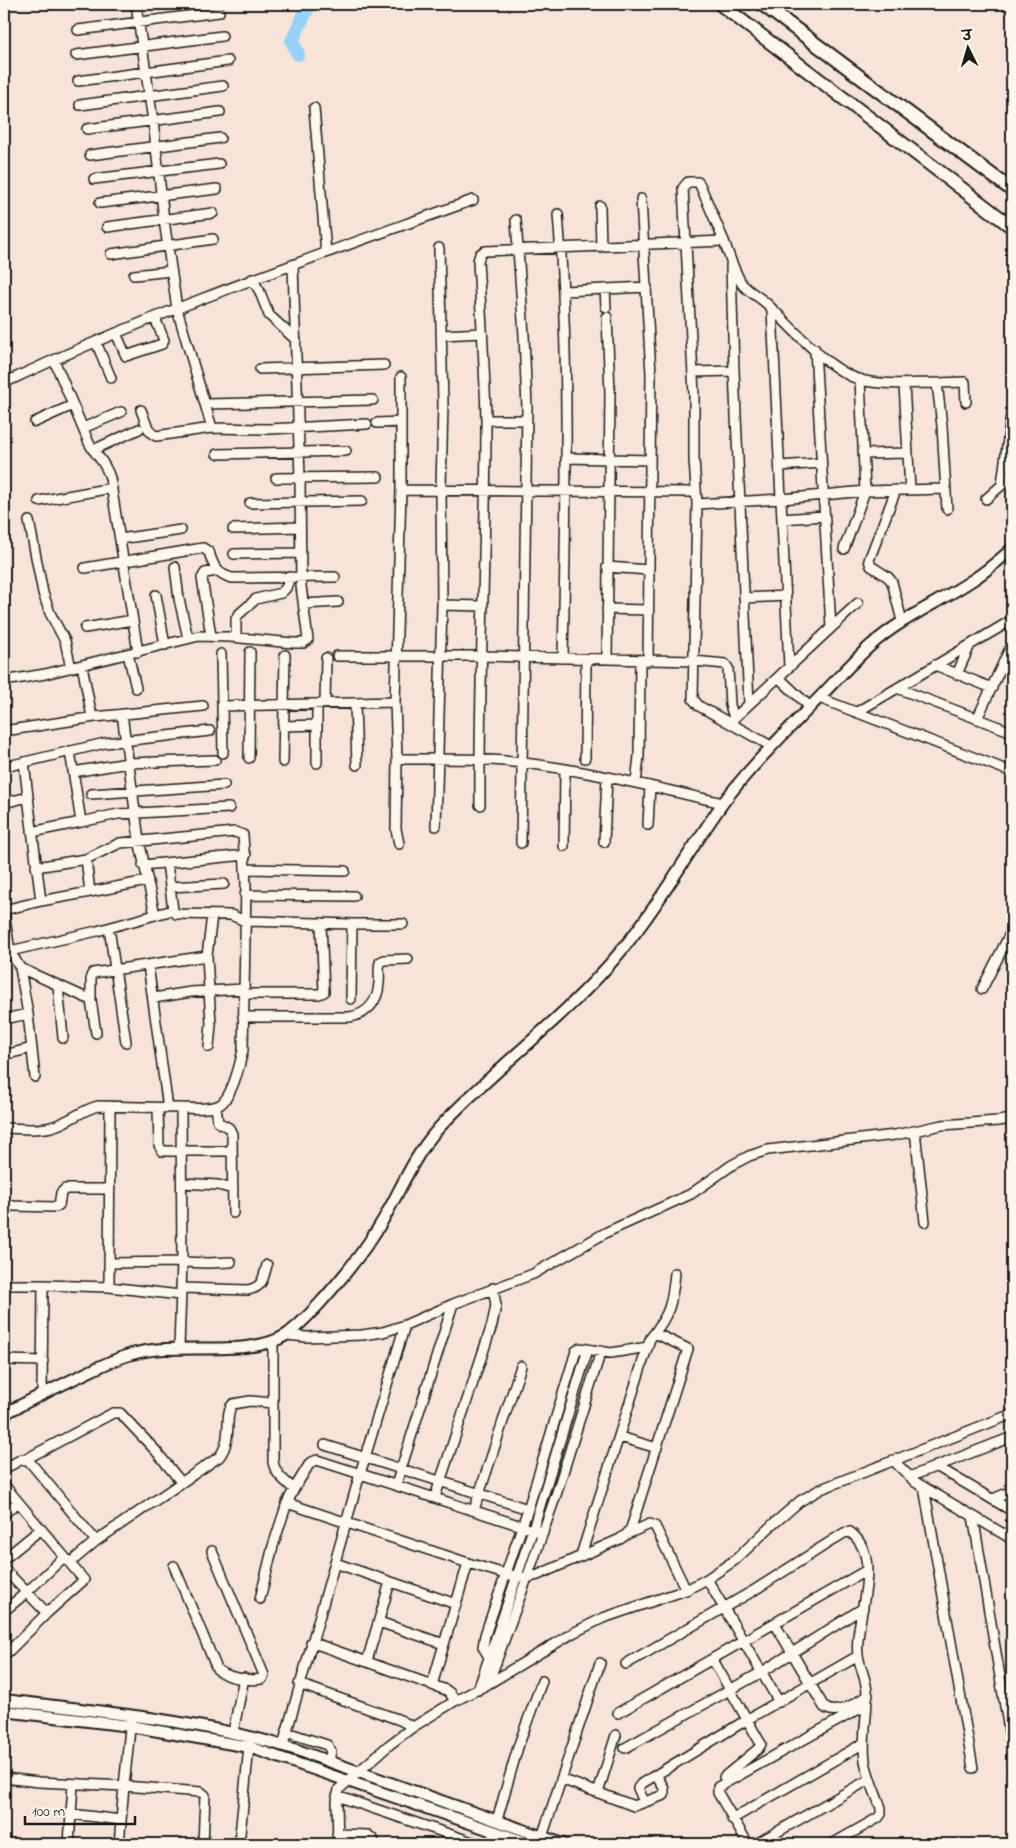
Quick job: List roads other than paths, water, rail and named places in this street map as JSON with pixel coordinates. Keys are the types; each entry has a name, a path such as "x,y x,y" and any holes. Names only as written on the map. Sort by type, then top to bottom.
{"highway":[{"path":"720,4 1011,227"},
{"path":"762,4 1012,190"}],"main road":[{"path":"4,1414 112,1360 152,1350 230,1348 273,1342 287,1334 308,1316 356,1261 373,1237 418,1155 434,1134 501,1066 555,1020 620,952 650,914 723,803 771,746 869,647 902,621 977,577 1012,549"},
{"path":"4,1700 130,1721 347,1781 492,1839 531,1844"},
{"path":"4,1711 130,1721 233,1732 283,1745 563,1844"}],"street":[{"path":"136,4 177,309 212,428"},
{"path":"78,30 219,12"},
{"path":"76,55 222,36"},
{"path":"78,80 228,61"},
{"path":"80,105 223,86"},
{"path":"314,108 326,253"},
{"path":"87,129 220,112"},
{"path":"90,155 220,138"},
{"path":"94,179 218,164"},
{"path":"771,746 732,720 699,706 694,699 697,504 693,372 685,243 684,188 688,182 698,182 700,185 742,283 843,372 860,379 878,382 904,384 965,382 966,402"},
{"path":"100,203 217,189"},
{"path":"636,783 648,610 650,492 651,374 641,199"},
{"path":"4,384 116,333 252,279 473,200"},
{"path":"600,206 601,247"},
{"path":"107,227 213,213"},
{"path":"558,214 567,366 567,491 563,658"},
{"path":"516,220 524,335 527,420 521,842"},
{"path":"112,254 212,239"},
{"path":"480,805 486,420 478,257 485,251 724,241"},
{"path":"436,826 442,606 441,489 443,403 439,248"},
{"path":"731,261 748,704"},
{"path":"4,681 82,666 188,638 211,636 236,637 293,643 306,642 308,640 301,577 300,478 293,265"},
{"path":"134,275 171,271"},
{"path":"252,279 259,290 268,314 296,340"},
{"path":"564,292 646,287"},
{"path":"605,289 606,307"},
{"path":"772,310 789,667"},
{"path":"606,660 610,393 607,317"},
{"path":"116,333 126,356 162,344 164,340 155,318"},
{"path":"442,336 482,333"},
{"path":"96,342 111,378"},
{"path":"815,349 831,628"},
{"path":"54,360 93,450 103,460 108,470 138,652"},
{"path":"260,369 384,365"},
{"path":"693,372 734,371"},
{"path":"399,844 396,829 397,759 395,702 401,490 401,377"},
{"path":"844,549 865,491 860,379"},
{"path":"937,383 942,426 947,509"},
{"path":"904,384 910,490"},
{"path":"206,404 373,400"},
{"path":"35,422 73,405"},
{"path":"1002,484 1012,408"},
{"path":"142,410 150,432 154,436 212,428 270,429 367,424"},
{"path":"83,428 121,412"},
{"path":"486,420 527,420"},
{"path":"377,423 401,422"},
{"path":"93,450 138,430"},
{"path":"217,454 346,451"},
{"path":"864,454 908,453"},
{"path":"567,458 650,460"},
{"path":"780,466 821,463"},
{"path":"986,499 1012,476"},
{"path":"276,478 378,478"},
{"path":"39,502 112,488"},
{"path":"697,504 782,499 865,491 945,489"},
{"path":"401,490 696,492"},
{"path":"896,490 869,563 892,582 902,621"},
{"path":"250,503 362,501"},
{"path":"782,518 824,516"},
{"path":"29,521 43,593 50,613 65,641 71,668"},
{"path":"232,528 300,528"},
{"path":"120,539 181,530"},
{"path":"85,568 203,548 209,552 212,563 217,571 232,578 336,577"},
{"path":"234,554 301,552"},
{"path":"176,567 179,599 188,638"},
{"path":"607,567 649,570"},
{"path":"211,636 202,578 205,573 217,571"},
{"path":"236,637 236,619 238,614 256,599 281,592 286,588 290,577"},
{"path":"156,595 165,645"},
{"path":"744,598 786,596"},
{"path":"304,604 338,602"},
{"path":"732,720 858,603"},
{"path":"442,606 483,606"},
{"path":"607,608 648,610"},
{"path":"85,628 133,620"},
{"path":"857,712 1012,620"},
{"path":"977,719 1012,644"},
{"path":"957,674 970,645"},
{"path":"249,758 250,652"},
{"path":"128,654 136,688"},
{"path":"221,654 223,753"},
{"path":"283,762 284,655"},
{"path":"337,656 481,656 694,661 725,664 727,665 732,720"},
{"path":"318,763 317,725 326,658"},
{"path":"585,758 586,659"},
{"path":"935,665 992,688"},
{"path":"82,666 92,717"},
{"path":"778,677 810,707"},
{"path":"896,688 1011,730"},
{"path":"819,698 1012,772"},
{"path":"222,706 395,702"},
{"path":"355,703 357,765"},
{"path":"4,732 92,717 203,706"},
{"path":"122,714 143,865 155,915"},
{"path":"283,726 317,725"},
{"path":"4,767 126,739 210,731"},
{"path":"70,751 81,822"},
{"path":"397,759 480,760 522,763 607,777 723,803"},
{"path":"73,772 128,763 215,760"},
{"path":"24,762 40,901"},
{"path":"564,846 565,769"},
{"path":"604,842 607,777"},
{"path":"91,794 224,785"},
{"path":"648,825 650,786"},
{"path":"4,803 28,797"},
{"path":"32,832 118,814 229,808"},
{"path":"4,1128 45,1129 54,1127 87,1108 110,1106 158,1108 216,1107 227,1098 240,1065 243,1050 246,895 244,835 235,832 139,840 115,844 86,859 36,867"},
{"path":"143,865 246,855"},
{"path":"86,859 90,892"},
{"path":"167,863 174,913 231,915 245,921 403,924"},
{"path":"246,869 345,871"},
{"path":"91,1000 20,968 7,951 4,912 40,901 147,882"},
{"path":"170,887 224,884"},
{"path":"246,895 354,896"},
{"path":"7,951 97,931 173,910"},
{"path":"209,1047 211,1024 207,956 212,915"},
{"path":"154,998 209,991 319,994 324,992 321,923"},
{"path":"351,999 352,924"},
{"path":"982,989 1012,930"},
{"path":"110,935 126,1042"},
{"path":"96,1033 91,1000 93,973 207,956"},
{"path":"243,1017 359,1016 367,1011 375,999 379,982 380,962 384,960 408,960"},
{"path":"148,965 168,1108"},
{"path":"20,968 28,1014 35,1077"},
{"path":"58,986 63,1038"},
{"path":"4,1019 28,1014"},
{"path":"4,1055 32,1048"},
{"path":"109,1287 110,1106"},
{"path":"216,1107 218,1122 231,1131 233,1213"},
{"path":"158,1108 160,1149 166,1152 232,1151"},
{"path":"179,1348 182,1262 181,1108"},
{"path":"287,1334 306,1337 362,1335 382,1332 405,1325 493,1288 532,1274 607,1232 691,1194 732,1165 749,1156 768,1150 844,1142 942,1125 1012,1119"},
{"path":"915,1131 925,1222"},
{"path":"182,1183 218,1185 233,1190"},
{"path":"4,1203 13,1206 56,1207 59,1204 61,1193 65,1189 110,1189"},
{"path":"110,1263 231,1262"},
{"path":"4,1285 109,1287 181,1292 248,1290 256,1288 260,1284 267,1265"},
{"path":"582,1555 650,1339 667,1316 671,1307 675,1273"},
{"path":"42,1394 43,1285"},
{"path":"435,1497 492,1325 496,1305 493,1288"},
{"path":"396,1485 454,1304"},
{"path":"283,1745 364,1458 405,1325"},
{"path":"627,1534 634,1523 688,1349 655,1333"},
{"path":"273,1342 274,1469 294,1489"},
{"path":"489,1657 483,1647 483,1641 528,1509 576,1351 580,1348 619,1352 648,1347"},
{"path":"478,1690 533,1530 588,1349"},
{"path":"488,1684 543,1533 601,1351"},
{"path":"4,1360 43,1361"},
{"path":"474,1510 521,1366"},
{"path":"4,1611 67,1560 219,1457 226,1449 230,1406 238,1402 250,1401 273,1403"},
{"path":"4,1469 112,1413 120,1413 156,1451 181,1482"},
{"path":"338,1844 338,1793 347,1781 374,1757 414,1727 565,1637 596,1622 686,1590 707,1579 735,1560 800,1501 821,1489 1012,1414"},
{"path":"620,1437 657,1448"},
{"path":"909,1477 1012,1437"},
{"path":"325,1445 528,1509"},
{"path":"26,1458 96,1541"},
{"path":"260,1599 273,1546 287,1503 313,1460 435,1497 543,1533"},
{"path":"893,1460 909,1477 924,1487 1012,1539"},
{"path":"936,1466 1012,1511"},
{"path":"4,1484 84,1580 47,1613 4,1656"},
{"path":"924,1487 973,1768"},
{"path":"992,1499 1012,1491"},
{"path":"4,1514 18,1502"},
{"path":"287,1503 468,1563 516,1577 527,1578 538,1575 650,1524 655,1526 686,1590"},
{"path":"973,1516 1012,1748"},
{"path":"4,1559 41,1529"},
{"path":"626,1664 788,1570 844,1533 850,1532 856,1536 863,1547 867,1570 858,1644 858,1656 868,1695 864,1743 865,1762 881,1808 881,1814 878,1818 832,1844"},
{"path":"174,1566 217,1669 222,1673 259,1680 264,1678 264,1675 212,1552"},
{"path":"335,1563 456,1604"},
{"path":"432,1684 468,1563"},
{"path":"4,1569 47,1613"},
{"path":"618,1714 867,1570"},
{"path":"707,1579 779,1702"},
{"path":"367,1661 390,1582"},
{"path":"625,1748 762,1672 863,1608"},
{"path":"378,1622 444,1644"},
{"path":"775,1624 824,1707 829,1710 842,1709 868,1695"},
{"path":"311,1642 432,1684 450,1693 455,1701"},
{"path":"644,1802 639,1792 639,1786 748,1719 858,1656"},
{"path":"713,1660 760,1740 760,1746 746,1761 724,1777"},
{"path":"542,1837 600,1663"},
{"path":"233,1732 244,1678"},
{"path":"497,1820 518,1747 542,1681"},
{"path":"299,1684 400,1720 414,1727"},
{"path":"748,1844 718,1793 718,1786 866,1705"},
{"path":"119,1844 130,1721"},
{"path":"286,1732 327,1745 331,1751 329,1762"},
{"path":"598,1793 616,1735"},
{"path":"732,1818 864,1743"},
{"path":"239,1844 248,1755"},
{"path":"561,1779 634,1806 664,1795 664,1788 656,1775"},
{"path":"4,1778 201,1792 206,1800 203,1844"},
{"path":"756,1844 870,1779"},
{"path":"69,1844 73,1784"},
{"path":"338,1793 478,1844"},
{"path":"71,1814 121,1820"},
{"path":"337,1834 368,1835 373,1839 374,1844"}],"waterway":[{"path":"298,54 292,41 308,4"}]}
